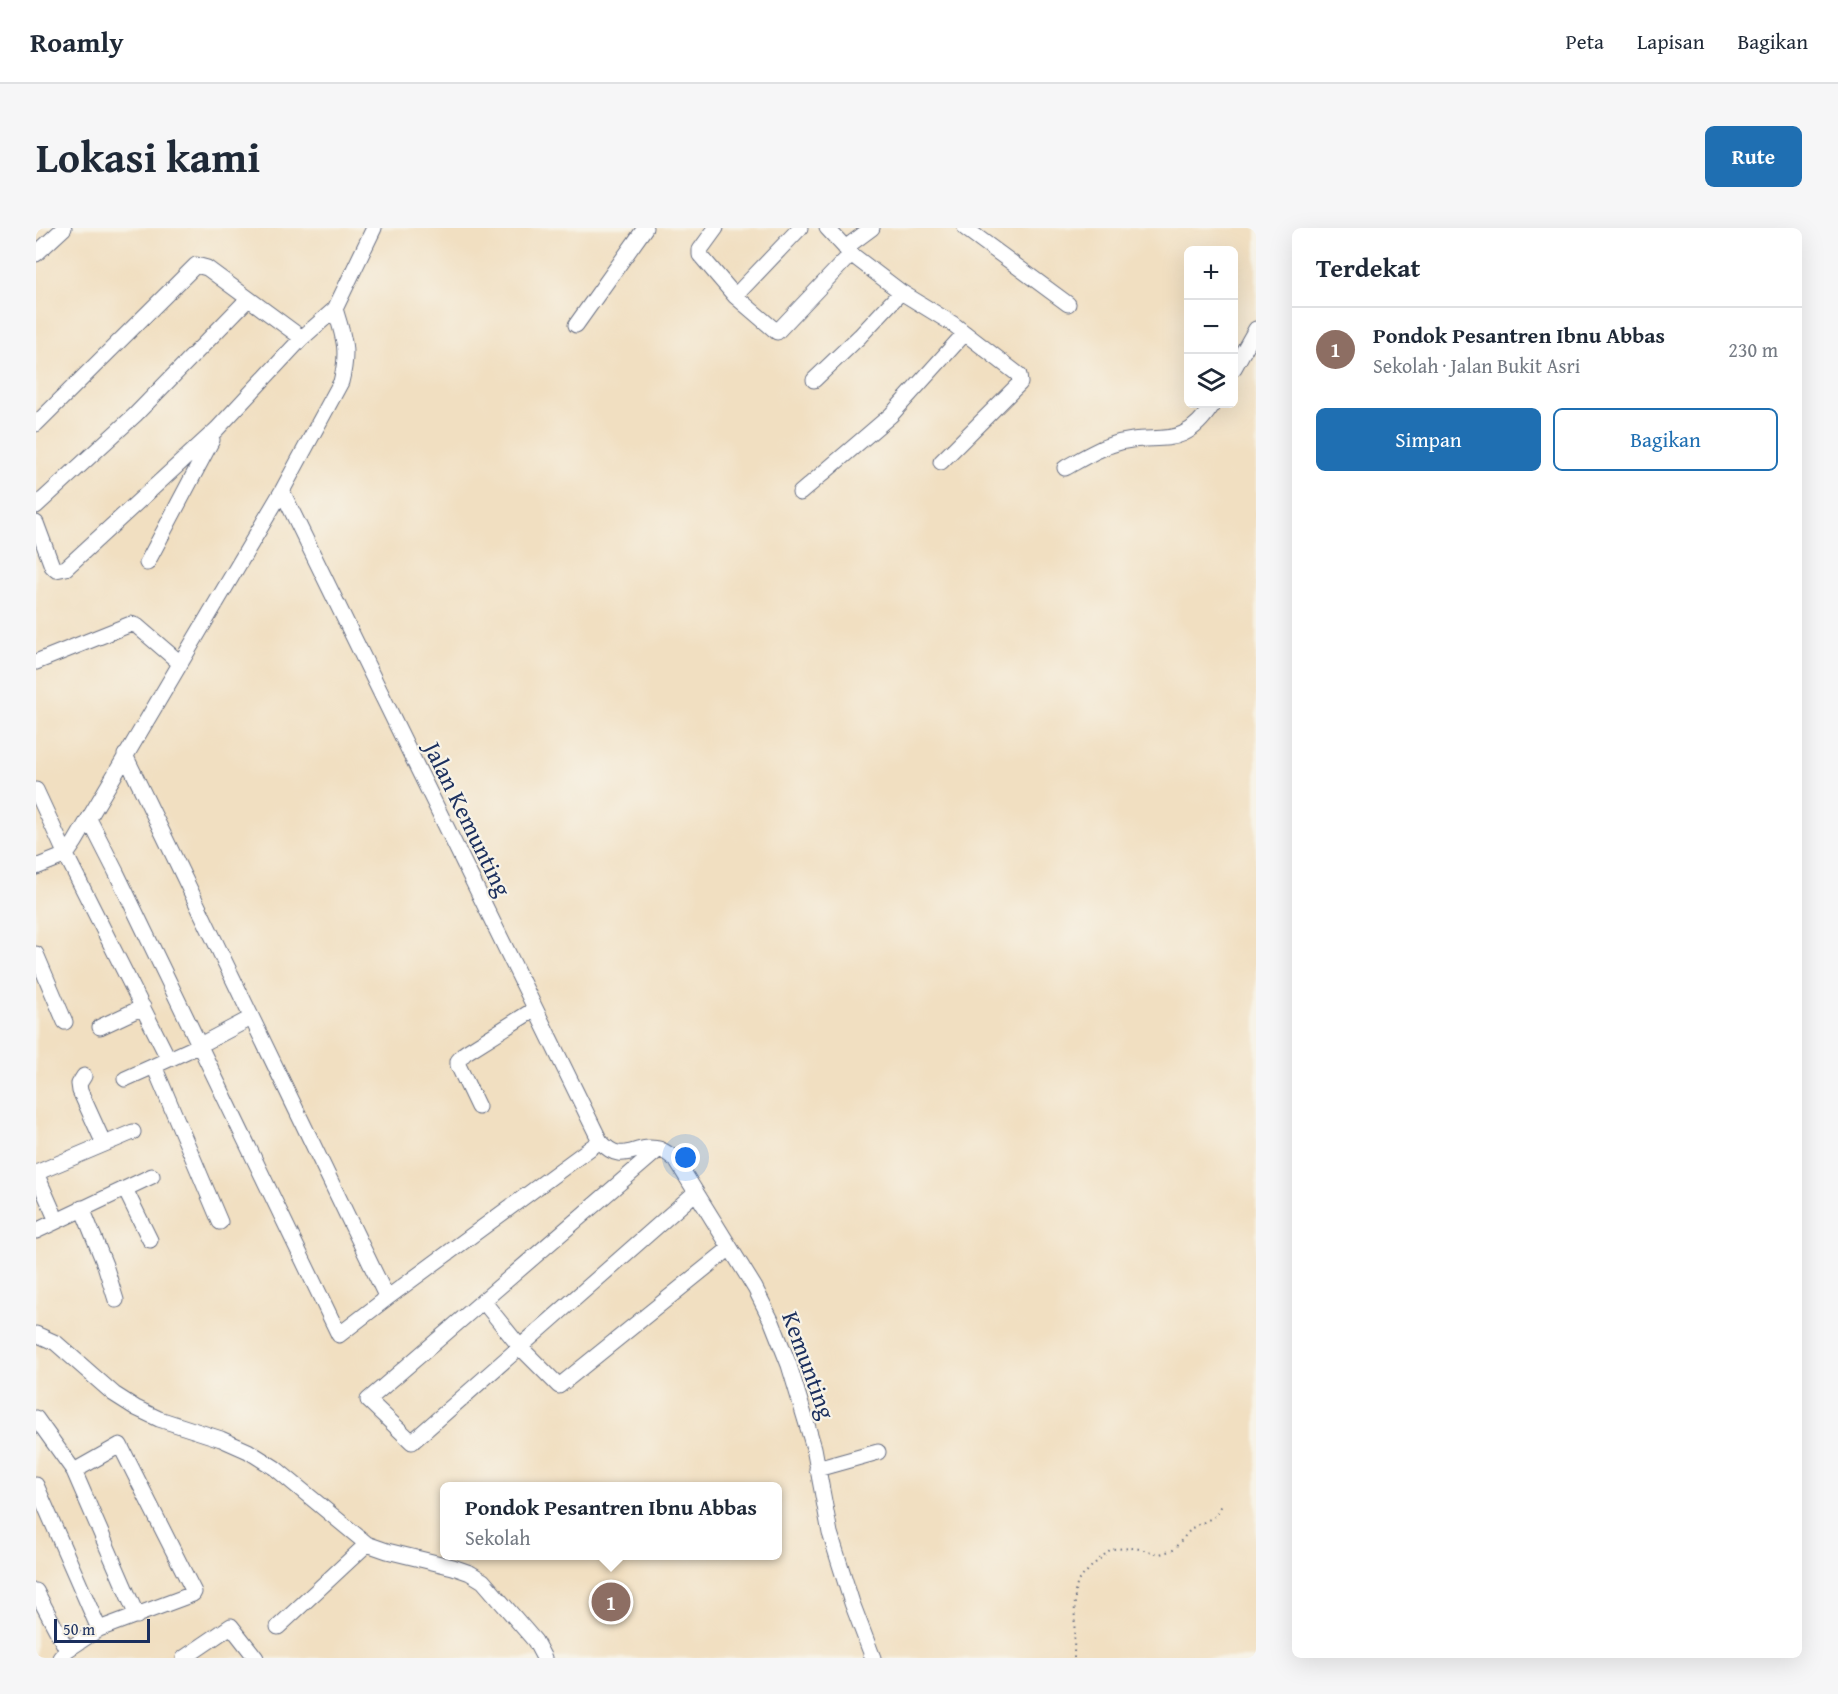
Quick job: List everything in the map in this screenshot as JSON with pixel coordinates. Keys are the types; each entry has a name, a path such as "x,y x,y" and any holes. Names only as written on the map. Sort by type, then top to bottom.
{"street":[{"path":"36,254 64,228"},
{"path":"36,523 51,566 57,570 66,568 217,429 302,338 335,309 374,228"},
{"path":"576,325 645,228"},
{"path":"716,228 700,250 700,255 735,296 772,329 779,331 848,251 872,228"},
{"path":"735,296 800,228"},
{"path":"827,228 848,251 901,292 965,333 1017,371 1020,383 941,462"},
{"path":"965,228 1068,304"},
{"path":"36,424 196,266 207,268 302,338"},
{"path":"814,380 901,292"},
{"path":"36,506 135,415 248,299"},
{"path":"36,867 66,855 89,819 282,491 341,382 346,363 345,342 335,309"},
{"path":"1238,360 1256,329"},
{"path":"801,493 891,415 965,333"},
{"path":"1065,468 1110,445 1136,440 1164,439 1184,434 1195,427 1210,408"},
{"path":"147,563 217,429"},
{"name":"Jalan Kemunting","path":"282,491 600,1141"},
{"path":"36,662 131,624 137,626 180,663"},
{"path":"125,755 387,1298"},
{"path":"36,790 66,855 168,1058"},
{"path":"89,819 339,1335 600,1141 611,1152 624,1154 642,1149 660,1149"},
{"path":"36,954 65,1022"},
{"path":"100,1027 142,1007"},
{"path":"478,1107 458,1065 458,1060 465,1053 536,1009"},
{"path":"125,1079 200,1045 251,1018"},
{"path":"154,1066 220,1222"},
{"path":"84,1076 79,1084 80,1091 104,1144"},
{"path":"57,1221 36,1173 133,1132"},
{"path":"660,1149 368,1400 412,1442 696,1192"},
{"name":"Kemunting","path":"660,1149 676,1160 755,1288 789,1365 814,1448 830,1533 852,1603 873,1658"},
{"path":"36,1231 152,1176"},
{"path":"124,1189 150,1240"},
{"path":"82,1208 105,1265 116,1300"},
{"path":"483,1301 520,1347 559,1386 730,1248"},
{"path":"36,1334 56,1343 114,1394 136,1408 159,1419 221,1439 248,1451 275,1468 367,1544 453,1567 483,1581 535,1641 544,1658"},
{"path":"36,1418 74,1471 137,1616"},
{"path":"36,1591 64,1654 99,1629 194,1592 120,1445 74,1471"},
{"path":"817,1469 878,1452"},
{"path":"36,1485 99,1629"},
{"path":"278,1627 367,1544"},
{"path":"184,1658 231,1626 256,1658"}],"path":[{"path":"1074,1658 1075,1592 1078,1581 1092,1566 1111,1549 1135,1548 1160,1554 1173,1550 1190,1530 1216,1516 1223,1503"}],"place":[{"name":"Pondok Pesantren Ibnu Abbas","path":"611,1602"}]}
